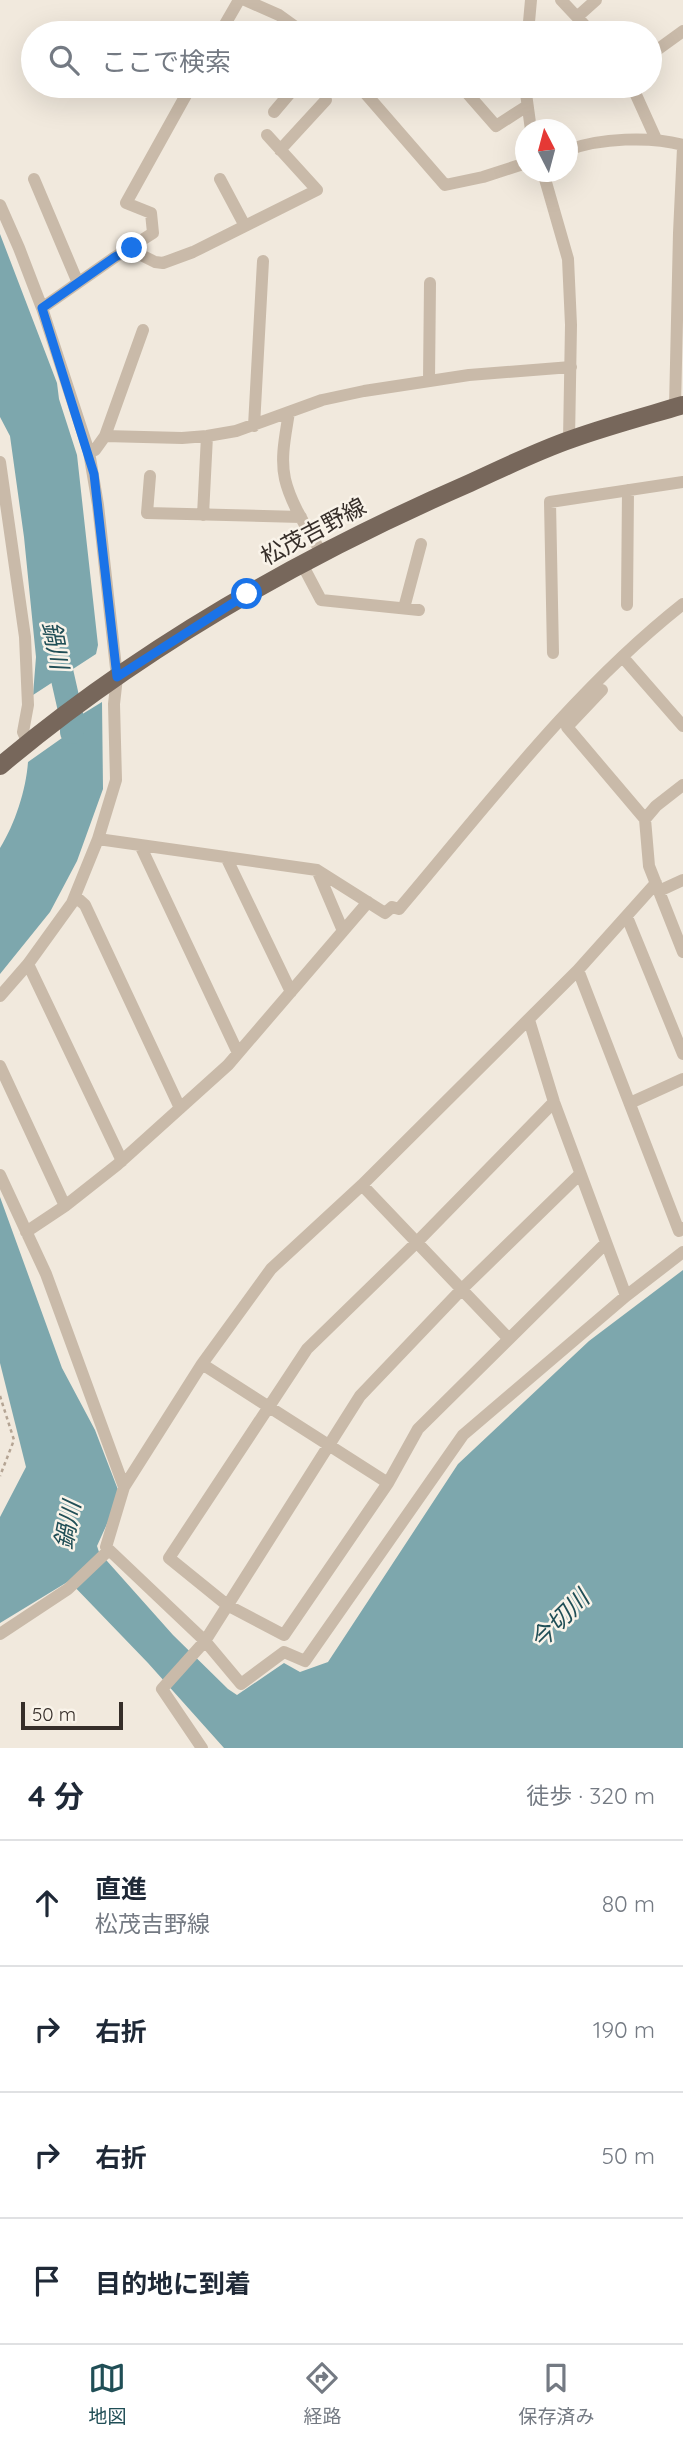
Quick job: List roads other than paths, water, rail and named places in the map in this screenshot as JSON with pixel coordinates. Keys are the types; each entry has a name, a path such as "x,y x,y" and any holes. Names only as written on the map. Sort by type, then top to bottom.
{"main road":[{"name":"松茂吉野線","path":"0,766 96,690 247,594 302,564 399,513 569,440 679,406"}],"street":[{"path":"227,21 239,0"},
{"path":"245,0 286,21"},
{"path":"529,21 531,0"},
{"path":"561,0 581,21"},
{"path":"577,17 596,0"},
{"path":"662,46 683,31"},
{"path":"42,308 153,233 151,213 126,202 184,98"},
{"path":"274,112 286,98"},
{"path":"369,98 444,185 515,166"},
{"path":"472,98 496,126 527,106"},
{"path":"526,98 529,119"},
{"path":"637,98 656,139"},
{"path":"280,150 326,100"},
{"path":"132,248 146,258 163,263 193,252 317,190 267,135"},
{"path":"578,147 656,139 683,146 679,233 679,406"},
{"path":"34,179 78,283"},
{"path":"220,179 245,226"},
{"path":"546,182 568,259 571,314 569,440"},
{"path":"0,205 42,308 89,452 99,505 117,677 114,704 116,780 99,839 75,896 28,964 0,996"},
{"path":"254,426 262,261"},
{"path":"429,380 430,282"},
{"path":"89,452 95,450 105,436 142,330"},
{"path":"105,436 207,436 254,426 343,395 429,380 570,367"},
{"path":"289,412 283,454 285,480 323,554"},
{"path":"203,514 207,436"},
{"path":"0,463 24,637 28,705 23,732 27,743"},
{"path":"149,475 148,513 302,517"},
{"path":"553,653 550,502 683,482"},
{"path":"627,605 628,490"},
{"path":"404,608 421,544"},
{"path":"302,564 321,600 419,610"},
{"path":"99,839 317,870 385,913 392,908 399,909 554,726 650,631 683,604"},
{"path":"683,614 627,662 567,727 645,819 649,866 683,952"},
{"path":"627,662 683,726"},
{"path":"645,819 656,806 683,785"},
{"path":"140,845 237,1053"},
{"path":"226,857 291,992"},
{"path":"317,870 343,931"},
{"path":"683,880 657,887 578,971 362,1185 271,1269 202,1364 124,1487 106,1547 108,1552 241,1684 284,1652 305,1661 463,1435 626,1296 683,1252"},
{"path":"75,896 86,905 180,1108"},
{"path":"26,1232 65,1206 122,1161 228,1065 368,902"},
{"path":"627,917 683,1054"},
{"path":"28,964 122,1161"},
{"path":"578,971 679,1231 683,1228"},
{"path":"528,1020 554,1102 626,1296"},
{"path":"0,1066 65,1206"},
{"path":"630,1103 683,1079"},
{"path":"554,1102 417,1242 307,1349 169,1559 228,1605 284,1635 388,1483 418,1429 606,1243"},
{"path":"202,1748 162,1689 202,1645 360,1396 463,1288 580,1174"},
{"path":"0,1175 46,1274 124,1487"},
{"path":"362,1185 509,1339"},
{"path":"202,1364 388,1483"},
{"path":"0,1634 68,1590 108,1552"}],"water":[{"path":"0,234 57,383 59,399 77,455 98,645 96,654 33,695 36,657 24,537 10,436 0,417"},
{"path":"102,702 103,789 77,861 50,912 0,974 0,848 19,806 28,762 62,738 63,726"},
{"name":"今切川","path":"0,1197 62,1368 95,1430 120,1495 97,1546 99,1552 173,1635 237,1695 284,1663 300,1672 328,1662 458,1464 589,1341 683,1270 683,1748 224,1748 148,1663 69,1581 0,1623 0,1517 26,1467 0,1363"}],"waterway":[{"name":"鍋川","path":"55,644 72,719 72,732"}]}
